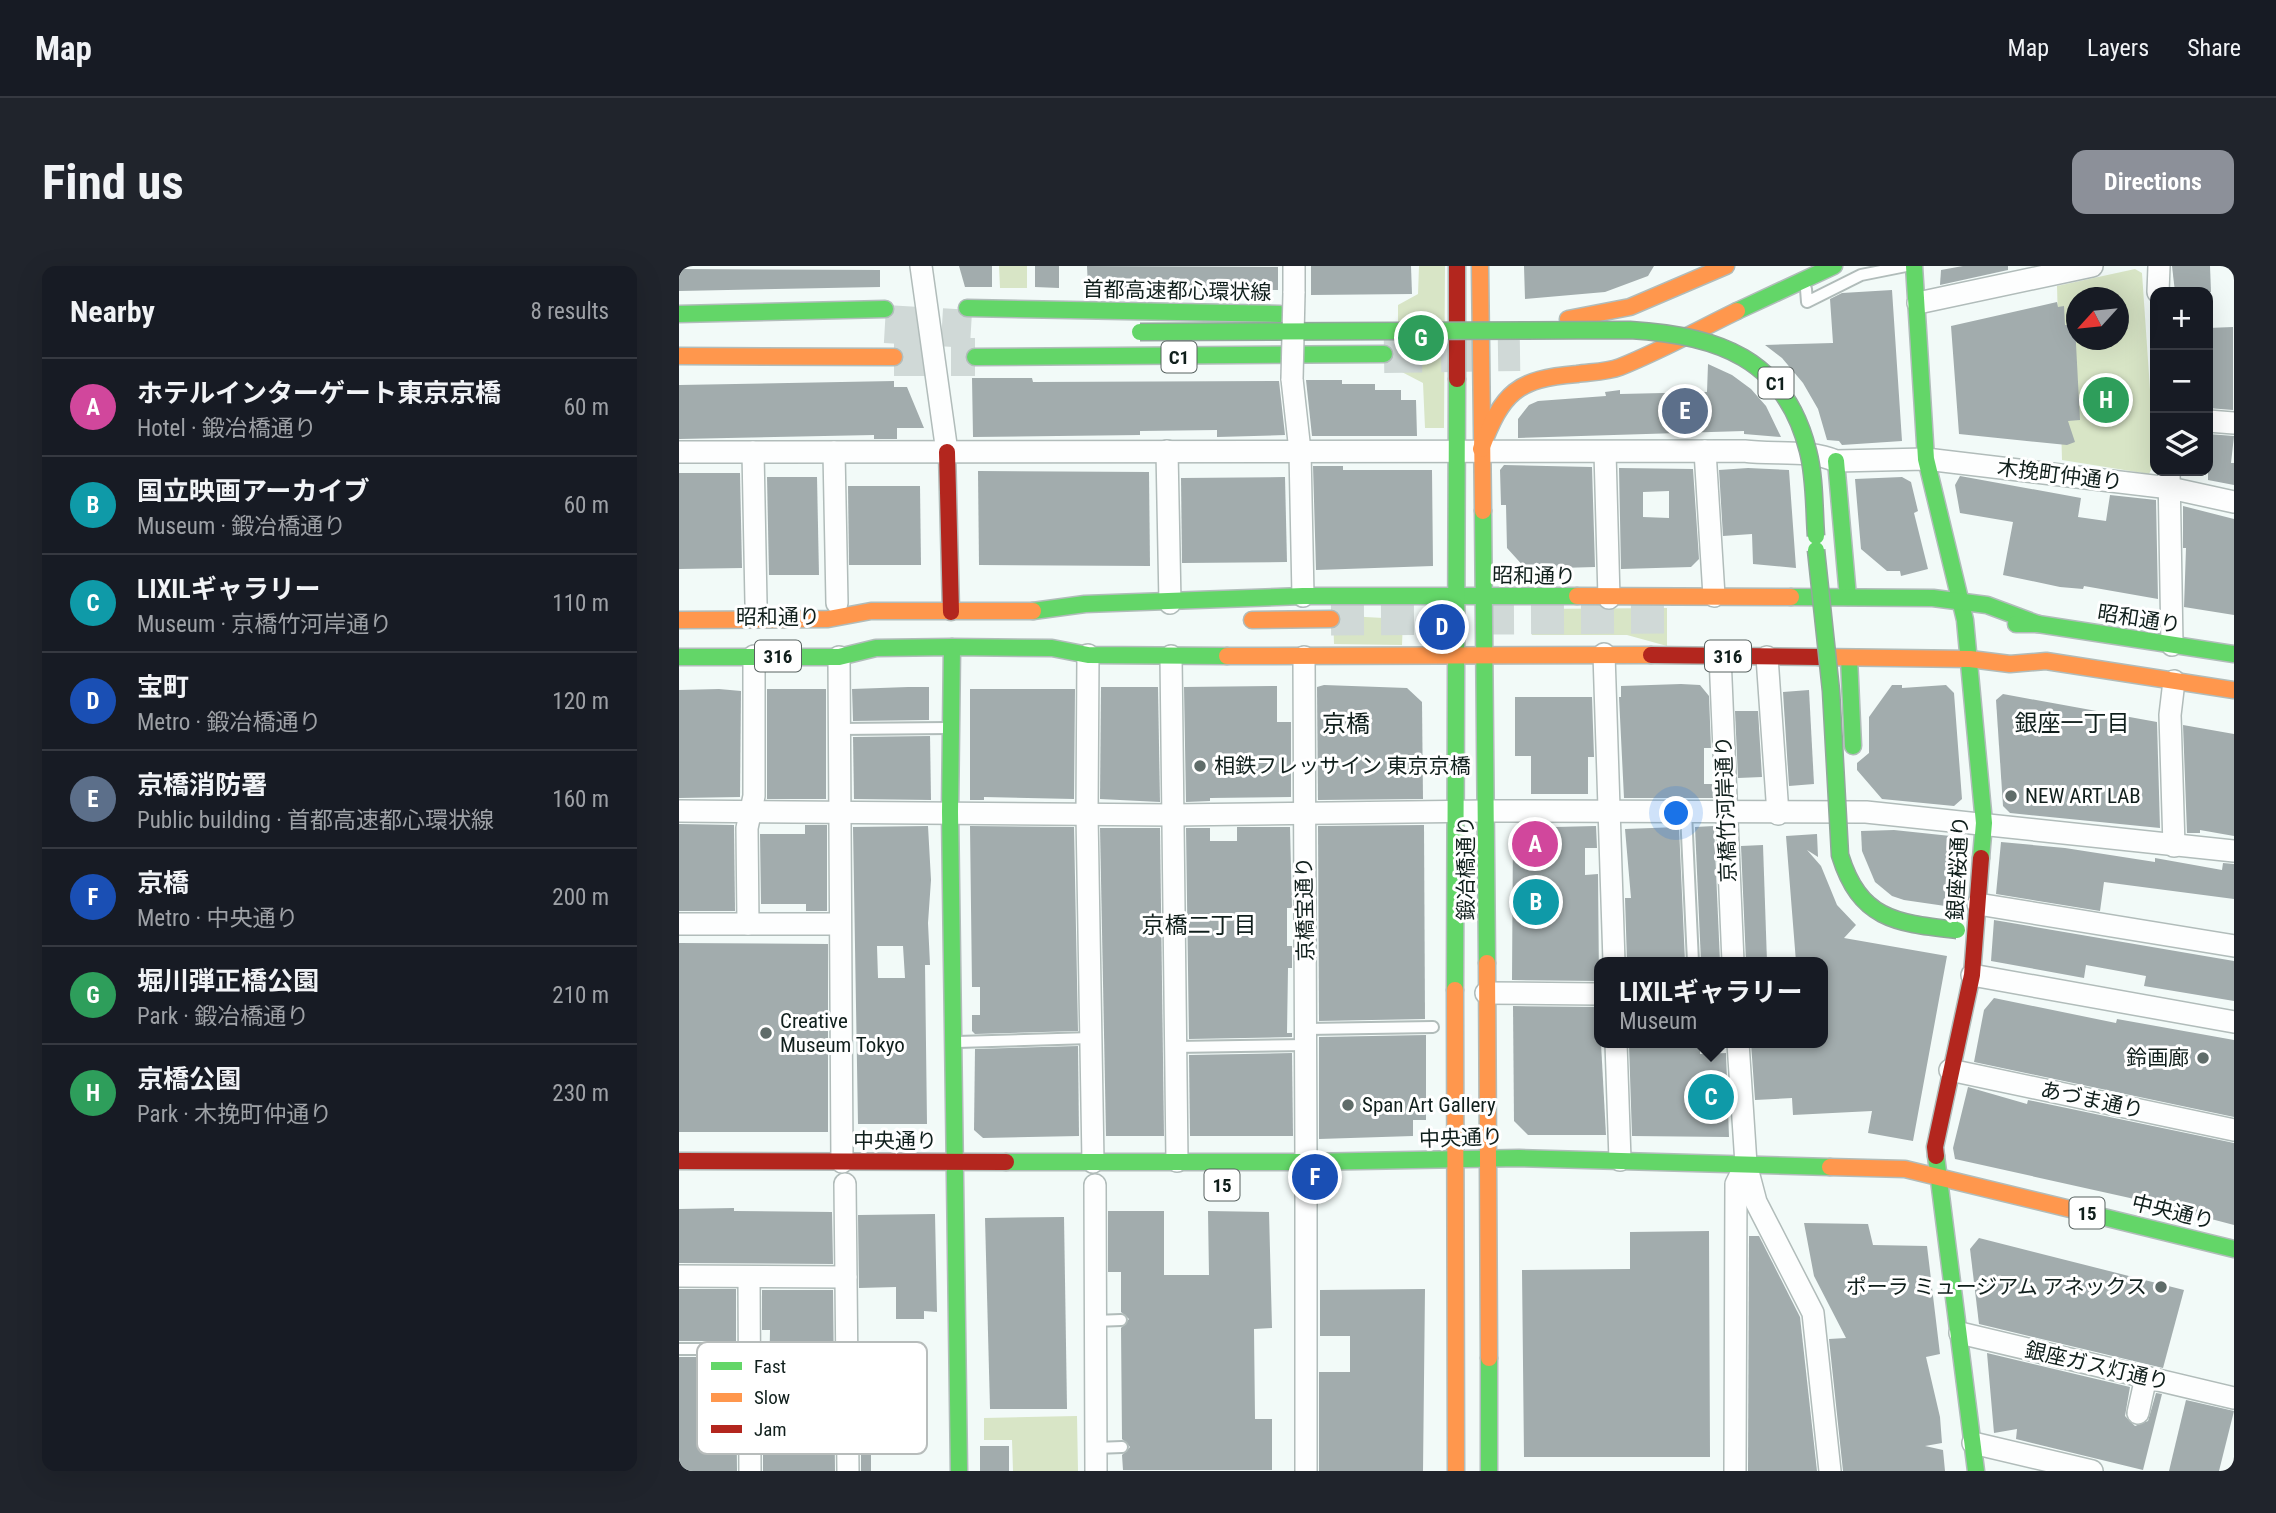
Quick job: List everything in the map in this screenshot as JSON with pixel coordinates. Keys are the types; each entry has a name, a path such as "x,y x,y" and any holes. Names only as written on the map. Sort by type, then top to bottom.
{"main road":[{"name":"鍛冶橋通り","path":"1456,1471 1448,1183 1455,1160 1457,266"},
{"name":"鍛冶橋通り","path":"1480,266 1486,655 1489,1471"},
{"path":"1520,319 1592,317 1635,306 1726,266"},
{"path":"1481,449 1490,420 1504,397 1521,382 1536,376 1592,373 1617,368 1833,266"},
{"name":"銀座桜通り","path":"1914,266 1926,458 1962,600 1977,622 1970,659 1984,823 1976,931 1972,975 1934,1147 1976,1471"},
{"name":"首都高速都心環状線","path":"967,309 1387,318"},
{"path":"679,314 885,316"},
{"path":"1580,347 1622,337 1668,319"},
{"name":"C1","path":"1133,332 1674,332 1704,338 1728,347 1759,365 1774,380 1792,407 1808,448 1831,691 1844,875 1854,893 1874,913 1892,921 1976,931"},
{"name":"C1","path":"975,358 1384,354"},
{"path":"679,356 894,357"},
{"path":"947,452 951,612"},
{"path":"1836,461 1848,597"},
{"name":"昭和通り","path":"679,620 828,619 871,611 1026,612 1085,604 1170,603 1303,596 1713,596 1962,600 1987,605 2038,624"},
{"name":"昭和通り","path":"679,604 837,603 871,611"},
{"name":"昭和通り","path":"1026,612 1085,621"},
{"path":"1808,618 1836,618"},
{"path":"1235,620 1331,619"},
{"name":"昭和通り","path":"1943,620 2038,624 2234,654"},
{"path":"1809,637 1837,637"},
{"name":"昭和通り","path":"679,657 754,656 841,648 1052,648 1086,638 1094,647 1171,656 1604,654 1970,659 2010,664 2046,661 2234,690"},
{"path":"1945,638 1974,640"},
{"name":"昭和通り","path":"2012,646 2046,661"},
{"path":"952,647 950,812 957,1162 959,1471"},
{"path":"1849,658 1854,759"},
{"name":"中央通り","path":"679,1161 1620,1160 1745,1180 1905,1169 2234,1249"},
{"path":"1448,1183 1508,1182"},
{"name":"中央通り","path":"938,1184 976,1185"}],"street":[{"path":"921,266 947,452"},
{"path":"1294,266 1292,379 1300,451 1303,596"},
{"path":"1918,303 2092,266"},
{"path":"2158,287 2159,266"},
{"path":"2213,421 2234,423"},
{"name":"木挽町仲通り","path":"679,452 1481,449 1705,451 1825,456 1836,461 1926,458 2169,479 2234,502"},
{"path":"1167,451 1170,603"},
{"path":"1705,451 1713,596"},
{"path":"753,452 756,603"},
{"path":"834,452 837,603"},
{"path":"1605,452 1609,598"},
{"path":"2169,479 2172,645"},
{"path":"1093,1162 1087,814 1094,647"},
{"path":"841,648 839,814 842,1162"},
{"path":"1604,654 1614,957"},
{"path":"748,924 747,828 754,796 754,656"},
{"path":"1171,656 1177,1161"},
{"name":"京橋竹河岸通り","path":"1720,656 1733,957"},
{"name":"京橋宝通り","path":"1304,657 1306,1162"},
{"path":"1767,657 1778,814"},
{"path":"2174,681 2170,715 2174,846"},
{"path":"679,811 1173,816 1457,811 1778,814 1856,806 2174,846 2234,851"},
{"path":"1978,904 2234,946"},
{"path":"679,924 840,924"},
{"path":"1972,975 2234,1023"},
{"path":"1486,993 1594,994"},
{"path":"1616,1048 1620,1160"},
{"path":"1735,1471 1737,1232 1745,1180 1738,1048"},
{"name":"あづま通り","path":"1950,1070 2234,1130"},
{"path":"1745,1180 1813,1313 1830,1471"},
{"path":"845,1184 847,1342"},
{"path":"1305,1184 1307,1471"},
{"path":"1094,1185 1096,1471"},
{"path":"1737,1232 1742,1223 1749,1220 1770,1232"},
{"path":"679,1276 846,1277"},
{"path":"749,1277 749,1342"},
{"name":"銀座ガス灯通り","path":"1960,1333 2234,1398"},
{"path":"2138,1413 2146,1377"},
{"path":"1973,1443 2092,1471"}],"lane":[{"path":"1806,279 1807,302 1861,275 1878,269 1906,266"},
{"path":"1635,306 1663,280"},
{"path":"839,729 951,727"},
{"path":"1686,813 1693,957"},
{"path":"1175,1047 1433,1027"},
{"path":"954,1042 1091,1038"},
{"path":"1095,1321 1121,1320"},
{"path":"679,1349 697,1349"},
{"path":"1096,1448 1122,1447"}],"green space":[{"path":"999,266 1027,266 1027,288 1000,288"},
{"path":"1419,266 1445,266 1444,428 1425,428 1423,383 1398,370 1398,305 1418,294"},
{"path":"2135,269 2142,273 2150,389 2150,472 2149,474 2062,460 2057,286"},
{"path":"1667,608 1667,646 1627,635 1532,635 1532,609"},
{"path":"1333,610 1365,617 1403,619 1402,645 1334,644"},
{"path":"1077,1416 1078,1471 1013,1471 1012,1440 984,1440 984,1418"}],"building":[{"path":"959,266 992,266 992,287 965,287"},
{"path":"1035,266 1059,266 1059,288 1035,287"},
{"path":"1087,266 1278,267 1278,290 1088,288"},
{"path":"1311,266 1411,266 1412,294 1311,295"},
{"path":"1524,266 1654,266 1648,276 1605,292 1525,299"},
{"path":"1963,266 2008,266 2008,270 1940,285 1941,270"},
{"path":"2172,266 2210,266 2211,287 2174,287"},
{"path":"679,269 880,270 880,287 679,291"},
{"path":"1892,290 1902,441 1842,445 1839,441 1827,440 1818,409 1803,383 1782,358 1765,345 1833,343 1830,299 1842,293"},
{"path":"2057,302 2058,307 2064,306 2066,350 2076,350 2080,420 2068,421 2075,442 2067,445 1959,434 1951,326"},
{"path":"2233,327 2233,410 2213,408 2213,328"},
{"path":"1708,364 1732,375 1751,389 1766,406 1781,437 1744,434 1744,431 1518,438 1518,419 1529,405 1538,401 1606,396 1605,392 1620,390 1620,394 1707,392"},
{"path":"972,378 1032,378 1033,382 1279,381 1285,435 1217,437 1217,430 1140,431 1140,435 973,437"},
{"path":"1306,380 1342,380 1342,384 1375,384 1375,390 1401,390 1401,400 1416,400 1417,436 1312,436"},
{"path":"894,381 894,387 907,387 924,428 897,428 897,439 874,439 874,435 679,439 679,385"},
{"path":"2213,434 2234,436 2231,463 2234,463 2234,485 2208,480 2208,476 2213,476"},
{"path":"1504,465 1592,467 1595,567 1526,569 1507,548 1506,505 1501,505 1500,470"},
{"path":"1313,466 1343,466 1343,470 1432,470 1433,566 1316,570"},
{"path":"1619,468 1693,469 1699,559 1691,567 1621,569","holes":["1669,491 1669,518 1643,517 1643,492"]},
{"path":"1719,470 1789,470 1796,568 1753,564 1752,534 1723,536"},
{"path":"978,471 1149,472 1150,566 979,565"},
{"path":"679,473 740,473 742,568 679,569"},
{"path":"1960,476 2081,498 2078,517 2106,521 2110,495 2156,500 2158,599 2084,586 2083,589 2060,587 2003,575 2013,522 1960,513 1955,485"},
{"path":"767,477 817,477 819,575 769,575"},
{"path":"1285,477 1287,562 1182,563 1181,478"},
{"path":"1902,477 1911,482 1918,511 1914,513 1928,569 1901,576 1900,571 1887,571 1861,549 1855,479"},
{"path":"848,486 920,486 921,565 849,565"},
{"path":"2183,506 2234,519 2234,615 2184,607 2186,548 2183,548"},
{"path":"1700,685 1709,696 1711,748 1704,748 1704,784 1712,784 1713,798 1624,798 1619,697 1621,686"},
{"path":"1892,685 1902,685 1902,688 1946,685 1954,693 1962,799 1954,806 1882,799 1857,770 1857,763 1869,753 1869,717"},
{"path":"1277,686 1277,722 1291,722 1291,797 1210,798 1210,801 1186,802 1184,687"},
{"path":"929,687 929,720 853,721 852,689"},
{"path":"1101,687 1158,687 1160,802 1100,799"},
{"path":"1317,687 1407,688 1422,702 1423,799 1318,800"},
{"path":"767,689 826,689 826,799 767,799"},
{"path":"970,689 1075,689 1074,799 984,797 984,800 970,800"},
{"path":"679,690 741,691 740,797 679,798"},
{"path":"1809,690 1814,784 1789,786 1783,692"},
{"path":"2003,694 2157,722 2160,828 2010,813 2003,806 1996,700"},
{"path":"1515,697 1592,697 1594,757 1588,757 1588,794 1531,794 1531,756 1515,756"},
{"path":"1735,711 1758,711 1762,777 1738,778"},
{"path":"2183,725 2234,734 2234,836 2200,830 2200,833 2187,833"},
{"path":"930,736 931,800 854,799 853,737"},
{"path":"679,824 734,825 735,911 679,911"},
{"path":"805,825 827,825 827,911 806,911 806,904 761,904 760,834 805,834"},
{"path":"1424,825 1425,1019 1319,1021 1318,826"},
{"path":"928,826 931,880 928,923 930,965 925,965 927,1124 858,1124 853,827","holes":["877,946 903,946 905,978 878,978"]},
{"path":"970,826 1074,827 1078,1031 975,1034 972,1031 972,1015 980,1015 980,987 972,987"},
{"path":"1596,826 1597,848 1585,848 1585,875 1598,874 1599,957 1594,957 1594,981 1512,980 1513,828"},
{"path":"1714,826 1720,957 1701,957 1695,827"},
{"path":"1237,827 1290,827 1292,908 1287,908 1287,946 1292,946 1292,968 1288,968 1287,1033 1292,1033 1292,1037 1189,1039 1186,828 1210,828 1210,841 1237,841"},
{"path":"1679,827 1685,957 1627,957 1625,898 1631,898 1625,829"},
{"path":"1100,828 1160,828 1164,1136 1106,1136"},
{"path":"1894,830 1960,837 1952,907 1904,900 1892,896 1875,882 1862,851 1861,831"},
{"path":"1817,834 1818,857 1807,850 1821,866 1837,905 1856,925 1844,938 1947,956 1913,1141 1868,1133 1872,1111 1793,1115 1792,1098 1755,1100 1751,1048 1828,1048 1828,957 1796,957 1786,836"},
{"path":"2001,842 2065,848 2155,862 2155,858 2222,870 2223,863 2234,864 2234,899 2104,882 2100,911 1996,894"},
{"path":"1763,845 1767,957 1746,957 1741,846"},
{"path":"1994,920 2234,961 2234,1001 2144,986 2146,976 2086,965 2084,978 1991,961"},
{"path":"679,943 828,944 828,1132 679,1132"},
{"path":"1994,998 2116,1023 2117,1019 2234,1040 2234,1117 1974,1062 1984,1010"},
{"path":"1513,1006 1594,1007 1594,1048 1601,1048 1606,1135 1528,1135 1514,1121"},
{"path":"1426,1035 1426,1120 1413,1120 1413,1136 1319,1139 1319,1037"},
{"path":"1078,1046 1079,1136 983,1138 974,1130 975,1049"},
{"path":"1629,1048 1700,1048 1700,1054 1726,1053 1729,1137 1632,1136"},
{"path":"1292,1053 1293,1136 1190,1136 1189,1055"},
{"path":"1968,1087 2027,1104 2028,1100 2234,1143 2234,1225 2139,1200 1955,1159 1953,1148"},
{"path":"734,1208 734,1211 832,1212 833,1264 679,1263 679,1209"},
{"path":"1108,1211 1164,1211 1164,1275 1209,1275 1208,1211 1269,1212 1272,1328 1254,1329 1255,1419 1272,1419 1272,1470 1123,1470 1122,1455 1130,1447 1122,1439 1121,1328 1129,1319 1121,1312 1121,1272 1108,1272"},
{"path":"935,1214 937,1312 924,1311 924,1319 896,1319 896,1287 859,1288 858,1215"},
{"path":"1064,1217 1067,1409 990,1409 985,1218"},
{"path":"1804,1223 1868,1224 1873,1245 1927,1246 1940,1354 1926,1357 1940,1417 1942,1443 1925,1446 1943,1450 1945,1471 1843,1471 1829,1339 1846,1338 1814,1276"},
{"path":"1709,1231 1710,1457 1524,1457 1522,1270 1630,1269 1630,1232"},
{"path":"1749,1236 1759,1236 1800,1317 1817,1471 1748,1471"},
{"path":"1979,1238 2184,1290 2163,1368 1979,1324 1970,1249"},
{"path":"679,1289 736,1289 736,1341 679,1341"},
{"path":"1425,1289 1423,1471 1319,1471 1319,1372 1350,1372 1350,1336 1320,1336 1320,1290"},
{"path":"762,1290 833,1290 834,1342 770,1342 770,1330 762,1330"},
{"path":"1987,1353 2130,1387 2125,1416 2135,1426 2148,1421 2156,1393 2162,1394 2143,1470 2016,1439 2017,1429 1994,1433"},
{"path":"679,1357 697,1357 697,1454 737,1454 737,1471 679,1471"},
{"path":"2186,1400 2234,1411 2219,1471 2169,1471"},
{"path":"980,1446 1009,1446 1009,1471 980,1471"},
{"path":"763,1454 835,1454 835,1471 763,1471"},
{"path":"861,1454 871,1454 871,1471 861,1471"}],"tunnel":[{"path":"885,324 971,329"},
{"path":"1384,354 1520,352"},
{"path":"894,357 975,357"},
{"path":"1331,619 1671,617"}],"traffic: fast":[{"path":"1737,311 1834,266"},
{"path":"1914,266 1926,459 1965,620 1984,823 1981,858"},
{"path":"967,308 1280,314"},
{"path":"679,314 885,309"},
{"path":"1140,332 1630,330 1691,338 1718,346 1765,373 1783,394 1797,419 1810,461 1816,536"},
{"path":"975,357 1384,354"},
{"path":"1455,990 1457,379"},
{"path":"1836,461 1848,597"},
{"path":"1483,511 1487,963"},
{"path":"1816,550 1831,691 1840,855 1848,877 1858,893 1883,914 1916,924 1957,930"},
{"path":"1033,611 1085,604 1303,596 1577,596"},
{"path":"1791,597 1933,598 1987,605 2038,624"},
{"path":"2016,624 2038,624 2234,654"},
{"path":"952,647 950,812 959,1471"},
{"path":"679,657 839,657 876,648 952,647 1052,648 1088,655 1227,656"},
{"path":"1849,658 1853,746"},
{"path":"1936,1156 1976,1471"},
{"path":"1006,1162 1306,1162 1519,1158 1830,1167"},
{"path":"2091,1214 2234,1249"},
{"path":"1489,1358 1489,1471"}],"traffic: slow":[{"path":"1480,266 1483,511"},
{"path":"1568,319 1630,307 1726,266"},
{"path":"1481,449 1505,402 1514,392 1526,385 1556,376 1620,367 1737,311"},
{"path":"679,356 894,357"},
{"path":"1577,596 1791,597"},
{"path":"679,620 828,619 871,611 1033,611"},
{"path":"1252,620 1331,619"},
{"path":"1227,656 1651,655"},
{"path":"1819,657 1970,659 2010,664 2046,661 2234,690"},
{"path":"1487,963 1489,1358"},
{"path":"1455,990 1456,1471"},
{"path":"1830,1167 1905,1169 2091,1214"}],"traffic: jam":[{"path":"1457,266 1457,379"},
{"path":"947,452 951,612"},
{"path":"1651,655 1819,657"},
{"path":"1936,1156 1935,1147 1972,975 1981,858"},
{"path":"679,1161 1006,1162"}],"place":[{"name":"堀川弾正橋公園","path":"1421,338"},
{"name":"京橋公園","path":"2106,400"},
{"name":"京橋消防署","path":"1685,411"},
{"name":"宝町","path":"1442,627"},
{"name":"相鉄フレッサイン 東京京橋","path":"1200,766"},
{"name":"NEW ART LAB","path":"2011,796"},
{"name":"ホテルインターゲート東京京橋","path":"1535,844"},
{"name":"国立映画アーカイブ","path":"1536,902"},
{"name":"Creative Museum Tokyo","path":"766,1033"},
{"name":"鈴画廊","path":"2203,1058"},
{"name":"LIXILギャラリー","path":"1711,1097"},
{"name":"Span Art Gallery","path":"1348,1105"},
{"name":"京橋","path":"1315,1177"},
{"name":"ポーラ ミュージアム アネックス","path":"2161,1287"}],"district":[{"name":"銀座一丁目","path":"2072,723"},
{"name":"京橋","path":"1346,724"},
{"name":"京橋二丁目","path":"1199,925"}]}
